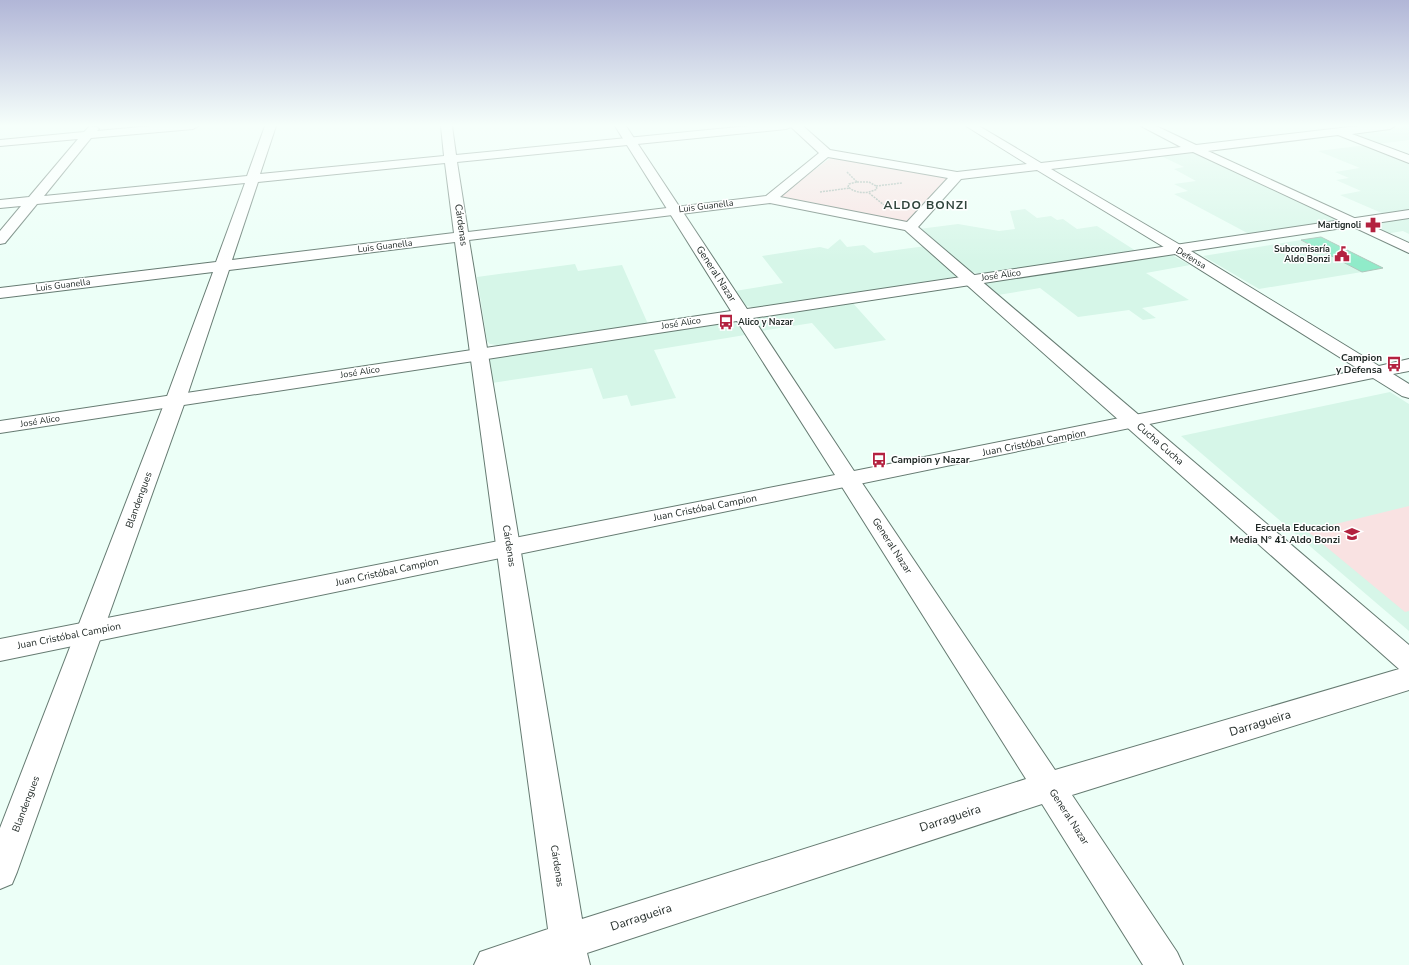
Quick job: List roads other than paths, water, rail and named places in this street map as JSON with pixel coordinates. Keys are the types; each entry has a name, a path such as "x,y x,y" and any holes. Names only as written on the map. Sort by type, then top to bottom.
{"street":[{"path":"0,240 58,171"},
{"name":"Blandengues","path":"0,872 176,399 256,171"},
{"path":"0,204 342,171"},
{"name":"Cárdenas","path":"453,171 478,354 570,953"},
{"name":"General Nazar","path":"649,171 1164,965"},
{"path":"770,199 804,171"},
{"path":"929,171 957,176 1002,171"},
{"name":"Defensa","path":"1046,171 1177,249 1409,392"},
{"path":"1243,171 1409,249"},
{"path":"910,227 957,176"},
{"name":"Luis Guanella","path":"0,293 770,199 910,227"},
{"name":"José Alico","path":"0,427 176,399 1409,214"},
{"name":"Cucha Cucha","path":"910,227 1409,661"},
{"name":"Juan Cristóbal Campion","path":"0,650 1135,422 1409,365"},
{"name":"Darragueira","path":"494,965 570,953 1049,787 1409,678"}],"place":[{"name":"Martignoli","path":"1373,225"},
{"name":"Subcomisaría Aldo Bonzi","path":"1342,254"},
{"name":"Alico y Nazar","path":"726,322"},
{"name":"Campion y Defensa","path":"1394,364"},
{"name":"Campion y Nazar","path":"879,460"},
{"name":"Escuela Educacion Media N° 41 Aldo Bonzi","path":"1352,534"}],"district":[{"name":"ALDO BONZI","path":"926,205"}]}
